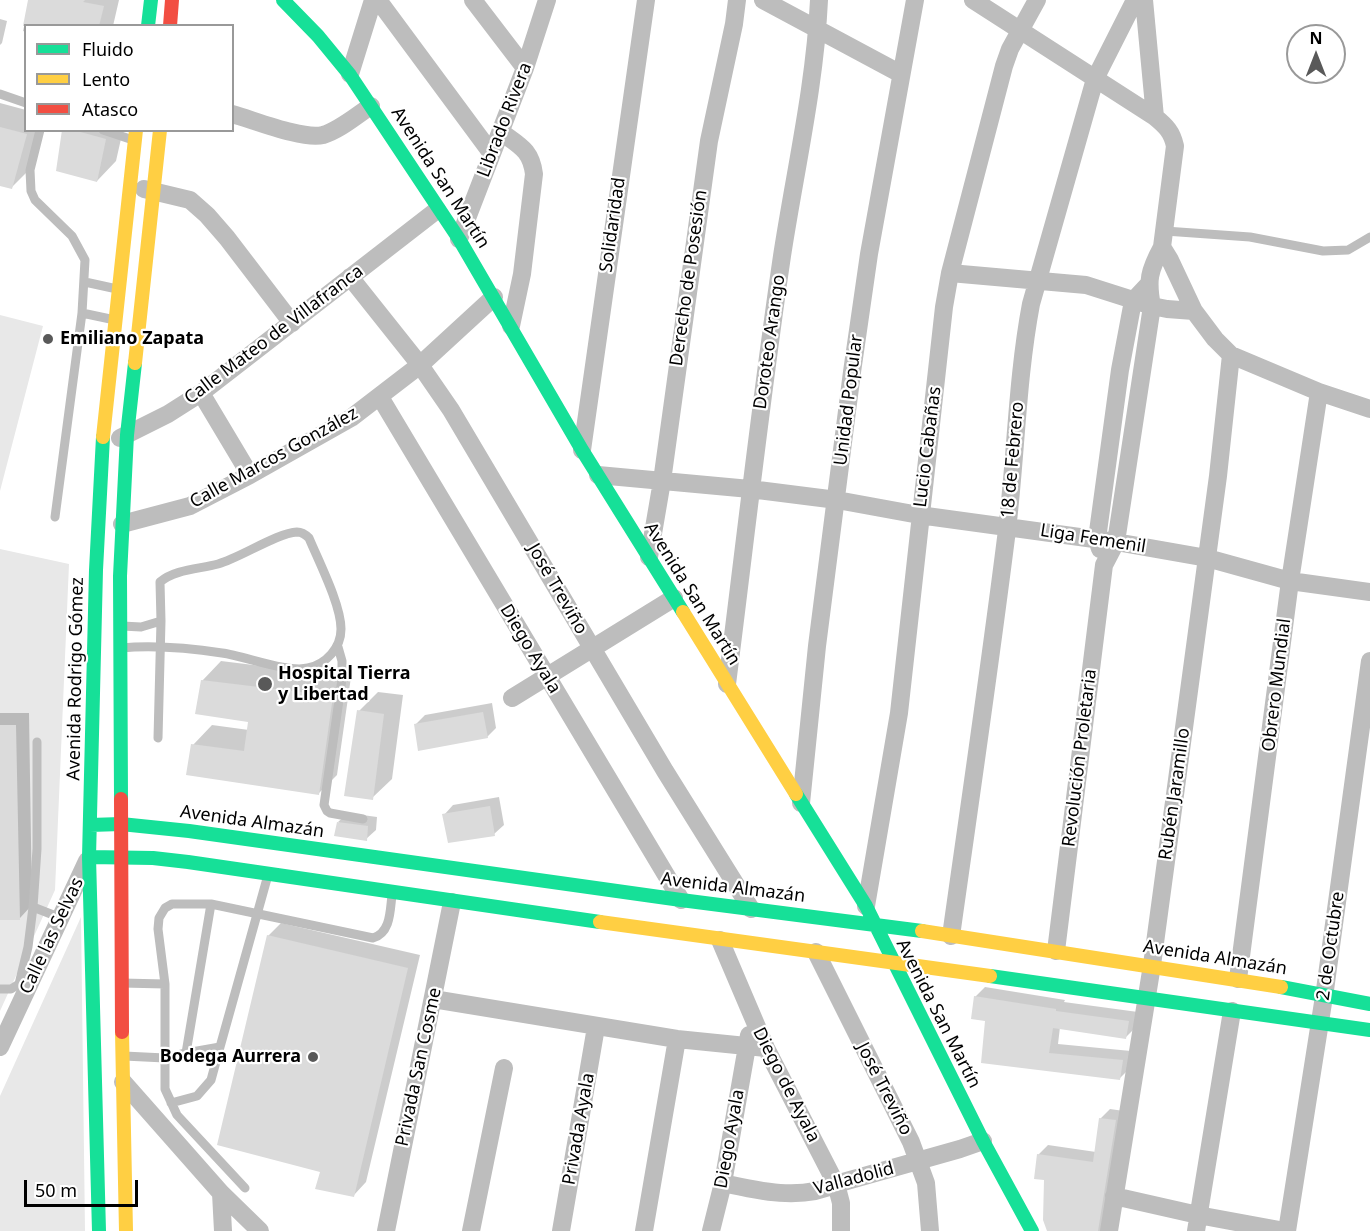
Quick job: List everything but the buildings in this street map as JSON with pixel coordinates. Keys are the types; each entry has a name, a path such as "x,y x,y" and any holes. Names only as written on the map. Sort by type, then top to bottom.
{"main road":[{"path":"148,24 151,0"},
{"path":"170,24 172,0"},
{"name":"Avenida San Martín","path":"283,0 350,74 437,210 459,239 582,450 869,915 983,1141 1032,1231"},
{"path":"126,1231 122,1056 120,648 122,524 127,435 160,132"},
{"name":"Avenida Rodrigo Gómez","path":"99,1231 89,857 94,634 102,446 135,135"},
{"name":"Avenida Almazán","path":"90,825 121,824 189,831 752,909 869,915 951,936 1325,992 1370,1004"},
{"path":"89,857 176,861 720,940 1370,1030"}],"street":[{"path":"350,74 373,0"},
{"path":"378,0 492,154"},
{"path":"473,0 525,68"},
{"name":"Librado Rivera","path":"459,239 525,68 547,0"},
{"name":"Solidaridad","path":"582,450 646,0"},
{"name":"Derecho de Posesión","path":"649,557 662,481 709,141 737,0"},
{"path":"763,0 902,74"},
{"name":"Doroteo Arango","path":"727,684 750,489 782,256 809,96 818,29 819,0"},
{"name":"Unidad Popular","path":"801,803 817,646 852,372 869,254 915,0"},
{"path":"973,0 1155,117"},
{"name":"Lucio Cabañas","path":"869,915 898,713 919,515 950,273 1004,66 1037,0"},
{"name":"18 de Febrero","path":"951,936 1008,527 1025,337 1036,281 1095,79 1135,0"},
{"path":"1144,0 1155,117"},
{"path":"234,115 301,135 314,136 331,131 371,105"},
{"name":"Revolución Proletaria","path":"1056,951 1104,565 1116,542 1152,306 1148,285 1163,239 1175,146 1168,127 1155,117"},
{"path":"501,132 525,148 532,160 534,174 522,274 510,326"},
{"path":"131,187 154,190 190,200 227,237 292,324"},
{"name":"Calle Mateo de Villafranca","path":"102,446 168,414 201,393 437,210"},
{"path":"1163,239 1170,260 1194,311 1215,339 1231,355 1319,392 1370,410"},
{"path":"950,273 1086,285 1152,306 1194,311"},
{"name":"José Treviño","path":"350,277 420,365 451,411 665,771 752,909"},
{"name":"Revolución Proletaria","path":"1104,565 1097,539 1120,370 1133,301 1148,285"},
{"name":"Calle Marcos González","path":"122,524 190,506 250,476 317,438 380,397 420,365 494,297"},
{"name":"Rubén Jaramillo","path":"1108,1231 1152,965 1207,558 1231,355"},
{"name":"Obrero Mundial","path":"1238,979 1290,581 1319,392"},
{"path":"201,393 250,476"},
{"name":"Diego Ayala","path":"380,397 681,900"},
{"name":"Liga Femenil","path":"598,476 750,489 1097,539 1207,558 1290,581 1370,592"},
{"path":"512,698 674,598"},
{"name":"2 de Octubre","path":"1286,1231 1325,992 1370,661"},
{"name":"Calle las Selvas","path":"0,1047 21,989 61,918 89,857"},
{"name":"Privada San Cosme","path":"386,1231 452,902"},
{"name":"Diego de Ayala","path":"720,940 766,1048 836,1184 841,1203 841,1231"},
{"name":"José Treviño","path":"816,952 902,1123 918,1161 926,1183 930,1231"},
{"path":"1325,992 1370,994"},
{"path":"433,999 676,1039 766,1048"},
{"path":"1197,1223 1232,1011"},
{"name":"Diego Ayala","path":"711,1231 723,1183 746,1047 753,1019"},
{"name":"Privada Ayala","path":"561,1231 596,1027"},
{"path":"644,1231 676,1039"},
{"path":"471,1231 504,1068"},
{"path":"123,1082 221,1193 260,1231"},
{"name":"Valladolid","path":"723,1183 754,1190 778,1192 820,1191 836,1184 983,1141"},
{"path":"221,1193 223,1231"},
{"path":"1114,1197 1197,1223 1286,1231"}],"lane":[{"path":"0,94 24,102"},
{"path":"40,132 30,170 31,192 72,236 85,260 82,313 55,518"},
{"path":"116,132 135,135"},
{"path":"1163,239 1250,237 1323,251 1348,250 1370,237"},
{"path":"85,282 120,290"},
{"path":"82,313 117,320"},
{"path":"158,738 161,647 160,582 166,577 221,563 282,536 297,532 305,534 309,538 338,613 340,630 338,647 342,661 342,679 324,805 330,813 363,819"},
{"path":"121,626 141,627 161,621"},
{"path":"120,648 161,647 223,653 301,669 315,666 338,647"},
{"path":"0,989 21,989 19,984 33,907 37,849 37,742"},
{"path":"171,1103 197,1096 211,1080 268,874"},
{"path":"245,1188 177,1115 165,1089 165,984 158,929 159,918 165,908 172,904 183,902 211,904 373,938 385,932 393,892"},
{"path":"186,1053 211,904"},
{"path":"33,907 61,918"},
{"path":"122,982 165,984"},
{"path":"122,1056 165,1058 220,1047"}],"shaded area":[{"path":"0,315 43,326 0,491"},
{"path":"0,549 69,564 55,890 0,1011"},
{"path":"81,917 85,1231 0,1231 0,1096"}],"traffic: fast":[{"path":"148,24 151,0"},
{"path":"283,0 318,36 350,75 459,239 582,450 683,612"},
{"path":"121,799 120,576 127,435 135,363"},
{"path":"99,1231 89,857 96,570 103,437"},
{"path":"796,794 866,906 983,1141 1032,1231"},
{"path":"90,825 121,824 189,831 681,900 922,931"},
{"path":"89,857 153,858 188,862 600,922"},
{"path":"990,976 1370,1030"},
{"path":"1281,987 1370,1004"}],"traffic: slow":[{"path":"103,437 136,132"},
{"path":"135,363 160,132"},
{"path":"683,612 796,794"},
{"path":"600,922 990,976"},
{"path":"922,931 1281,987"},
{"path":"122,1032 126,1231"}],"traffic: jam":[{"path":"170,24 172,0"},
{"path":"121,799 122,1032"}],"place":[{"name":"Emiliano Zapata","path":"48,339"},
{"name":"Hospital Tierra y Libertad","path":"265,684"},
{"name":"Bodega Aurrera","path":"313,1057"}]}
